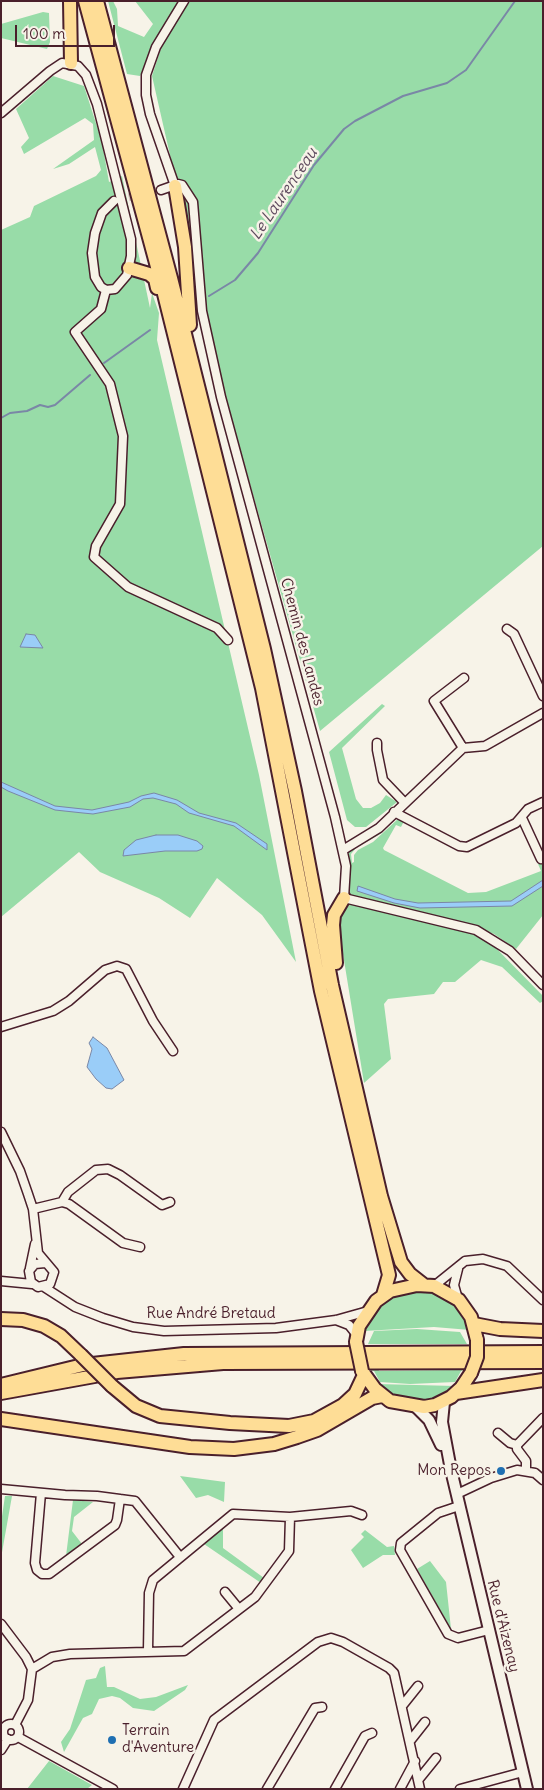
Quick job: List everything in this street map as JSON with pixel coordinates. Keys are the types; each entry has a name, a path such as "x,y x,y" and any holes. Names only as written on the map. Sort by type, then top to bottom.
{"highway":[{"path":"70,1 71,63"},
{"path":"85,1 172,323 262,688 321,991 389,1274 383,1295"},
{"path":"97,1 190,353 274,691 338,1014 391,1236 405,1268 429,1286 459,1300 474,1324 478,1340 477,1356 471,1373 456,1393 444,1402 430,1407 398,1404 382,1396 363,1373 357,1339 368,1311 383,1295 402,1287 429,1286"},
{"path":"175,186 185,254 187,306 193,343 190,353"},
{"path":"129,268 152,276 164,312 172,323"},
{"path":"338,1014 342,1002 333,925 334,915 344,898"},
{"path":"1,1320 22,1320 44,1326 61,1336 112,1386 136,1406 160,1416 284,1426 314,1420 334,1411 355,1394 363,1373"},
{"path":"474,1324 500,1329 543,1331"},
{"path":"1,1385 83,1365 184,1354 543,1352"},
{"path":"1,1394 109,1373 223,1363 543,1362"},
{"path":"456,1393 543,1380"},
{"path":"1,1419 190,1447 234,1449 274,1444 297,1438 317,1430 372,1398 382,1396"}],"main road":[{"name":"Rue d'Aizenay","path":"444,1402 442,1422 451,1470 528,1789"},
{"name":"Rue d'Aizenay","path":"416,1407 432,1425 451,1470"}],"street":[{"path":"161,190 175,186 150,114 146,95 146,75 156,47 184,1"},
{"path":"1,113 62,63 71,63 78,66 86,75 97,104 129,228 131,248 129,268 119,286 106,290 100,287 94,277 92,247 102,214 114,201"},
{"name":"Chemin des Landes","path":"175,186 182,185 194,202 200,302 221,397 254,513 343,850 346,871 344,898"},
{"path":"106,290 104,302 97,315 75,332 110,384 123,436 120,504 96,546 94,557 128,586 217,628 228,640"},
{"path":"507,629 514,634 543,696"},
{"path":"463,748 434,701 464,678"},
{"path":"343,850 356,840 379,828 404,802 463,748 474,749 485,746 543,713"},
{"path":"378,743 377,750 383,780 404,802"},
{"path":"394,812 459,846 467,847 516,823 528,809 543,802"},
{"path":"522,818 541,858"},
{"path":"340,839 356,840"},
{"path":"344,898 476,930 510,951 543,985"},
{"path":"1,1027 53,1011 69,1001 106,970 117,966 126,969 157,1028 173,1051"},
{"path":"1,1132 20,1171 33,1209 36,1244 28,1277 32,1284"},
{"path":"62,1202 68,1192 96,1170 108,1169 120,1175 162,1205 170,1202"},
{"path":"33,1209 62,1202 70,1204 115,1238 140,1247"},
{"path":"1,1281 32,1284 44,1288 53,1279 52,1269 45,1263 36,1244"},
{"path":"429,1286 470,1260 500,1263 513,1270 543,1300"},
{"path":"14,1283 38,1262 45,1263"},
{"path":"458,1267 454,1285 459,1300"},
{"name":"Rue André Bretaud","path":"53,1279 63,1297"},
{"name":"Rue André Bretaud","path":"44,1288 63,1297 75,1306 119,1324 164,1331 276,1328 336,1320 368,1311"},
{"path":"336,1320 349,1325 357,1339"},
{"path":"526,1470 526,1461 517,1449 518,1445 543,1418"},
{"path":"498,1433 510,1443 518,1445"},
{"path":"457,1494 491,1478 526,1470 543,1480"},
{"path":"1,1489 129,1499 140,1506 180,1557"},
{"path":"42,1493 35,1563 37,1570 42,1574 49,1574 114,1524 118,1520 120,1499"},
{"path":"459,1506 438,1513 401,1543 400,1550 448,1634 458,1638 489,1630"},
{"path":"148,1650 149,1594 153,1580 233,1514 290,1517 351,1511 362,1515"},
{"path":"32,1669 52,1658 70,1654 148,1650 176,1653 184,1651 255,1597 288,1551 290,1517"},
{"path":"225,1592 238,1609"},
{"path":"1,1624 26,1657 32,1669 28,1700 15,1725"},
{"path":"183,1789 214,1720 318,1642 331,1638 389,1668 394,1673 420,1789"},
{"path":"402,1706 418,1686"},
{"path":"268,1789 315,1708 322,1707"},
{"path":"410,1741 425,1722"},
{"path":"8,1725 15,1725 19,1731 18,1736 14,1740 8,1739 4,1736 4,1728 8,1725"},
{"path":"335,1789 365,1736 372,1733"},
{"path":"18,1736 114,1789"},
{"path":"1,1750 8,1739"},
{"path":"419,1779 436,1758"},
{"path":"400,1789 415,1761"},
{"path":"460,1789 523,1772"}],"green space":[{"path":"108,1 113,1 117,9 118,26 144,37 153,24 135,1 543,1 543,546 320,731 224,392 152,76 172,14 157,37 140,76 127,74"},
{"path":"43,12 49,13 50,42 47,49 1,38 1,24"},
{"path":"53,76 84,86 102,142 109,182 122,176 150,308 152,293 159,313 157,340 259,775 296,962 262,915 217,878 190,918 159,898 100,872 79,852 1,917 1,230 30,217 34,206 96,176 101,170 95,147 69,164 53,169 94,140 93,124 85,118 24,154 21,147 29,138 16,109"},
{"path":"382,704 385,706 342,748 356,799 363,808 371,808 380,803 386,795 397,802 366,827 355,827 347,820 329,752"},
{"path":"398,819 404,821 401,827 396,825 383,848 384,850 468,893 486,892 541,871 538,864 543,862 543,915 516,949 494,934 475,927 352,896 348,891 348,854 352,847 380,830 382,833 356,848 351,854 352,863 354,862 354,855 358,850 373,842"},
{"path":"352,904 473,934 493,945 543,996 543,1001 540,1003 502,967 481,960 455,982 443,982 434,994 388,999 384,1004 391,1059 364,1083 342,948 340,916 344,907"},
{"path":"406,1291 433,1292 455,1304 464,1316 470,1330 434,1327 364,1331 375,1311 382,1304 389,1298"},
{"path":"417,1329 460,1332 467,1344 368,1344 374,1331"},
{"path":"378,1368 379,1371 459,1370 459,1368 468,1368 461,1371 455,1382 410,1384 380,1382 374,1371 367,1369"},
{"path":"377,1384 455,1386 455,1388 435,1400 418,1402 392,1395"},
{"path":"180,1476 225,1482 224,1502 208,1495 196,1498"},
{"path":"5,1496 12,1496 1,1558 1,1523"},
{"path":"73,1500 93,1502 74,1517 72,1531 82,1544 66,1556"},
{"path":"223,1528 223,1548 264,1578 261,1583 204,1544"},
{"path":"365,1530 387,1547 394,1546 395,1555 383,1555 363,1568 351,1550 364,1537 361,1534"},
{"path":"430,1561 446,1582 451,1629 417,1569"},
{"path":"105,1666 107,1687 114,1687 140,1699 156,1697 188,1685 185,1690 154,1711 133,1708 120,1698 112,1696 99,1699 92,1714 83,1718 64,1752 61,1742 70,1729 86,1680 96,1678 100,1668"},
{"path":"49,1761 92,1785 87,1789 27,1789"}],"water":[{"path":"26,634 35,635 43,648 20,647"},
{"path":"1,782 55,806 92,810 129,802 141,796 154,793 177,800 199,813 236,823 267,844 267,850 234,826 189,813 176,804 153,798 143,799 130,807 93,814 83,813 55,810 8,791 1,787"},
{"path":"156,835 178,835 197,841 203,846 202,849 197,851 165,851 123,856 124,850 136,840"},
{"path":"543,880 543,886 512,906 420,908 394,903 357,891 358,886 395,899 418,903 511,901"},
{"path":"93,1037 107,1048 124,1080 112,1089 106,1088 87,1067 92,1049 89,1043"}],"waterway":[{"name":"Le Laurenceau","path":"209,296 235,280 258,253 314,165 344,129 355,121 403,96 447,83 466,70 515,1"},
{"name":"Le Laurenceau","path":"104,363 150,330"},
{"name":"Le Laurenceau","path":"1,418 10,413 27,411 40,405 48,407 55,405 90,375"}],"tunnel":[{"path":"117,200 161,190"}],"place":[{"name":"Mon Repos","path":"501,1471"},
{"name":"Terrain d'Aventure","path":"112,1740"}]}
